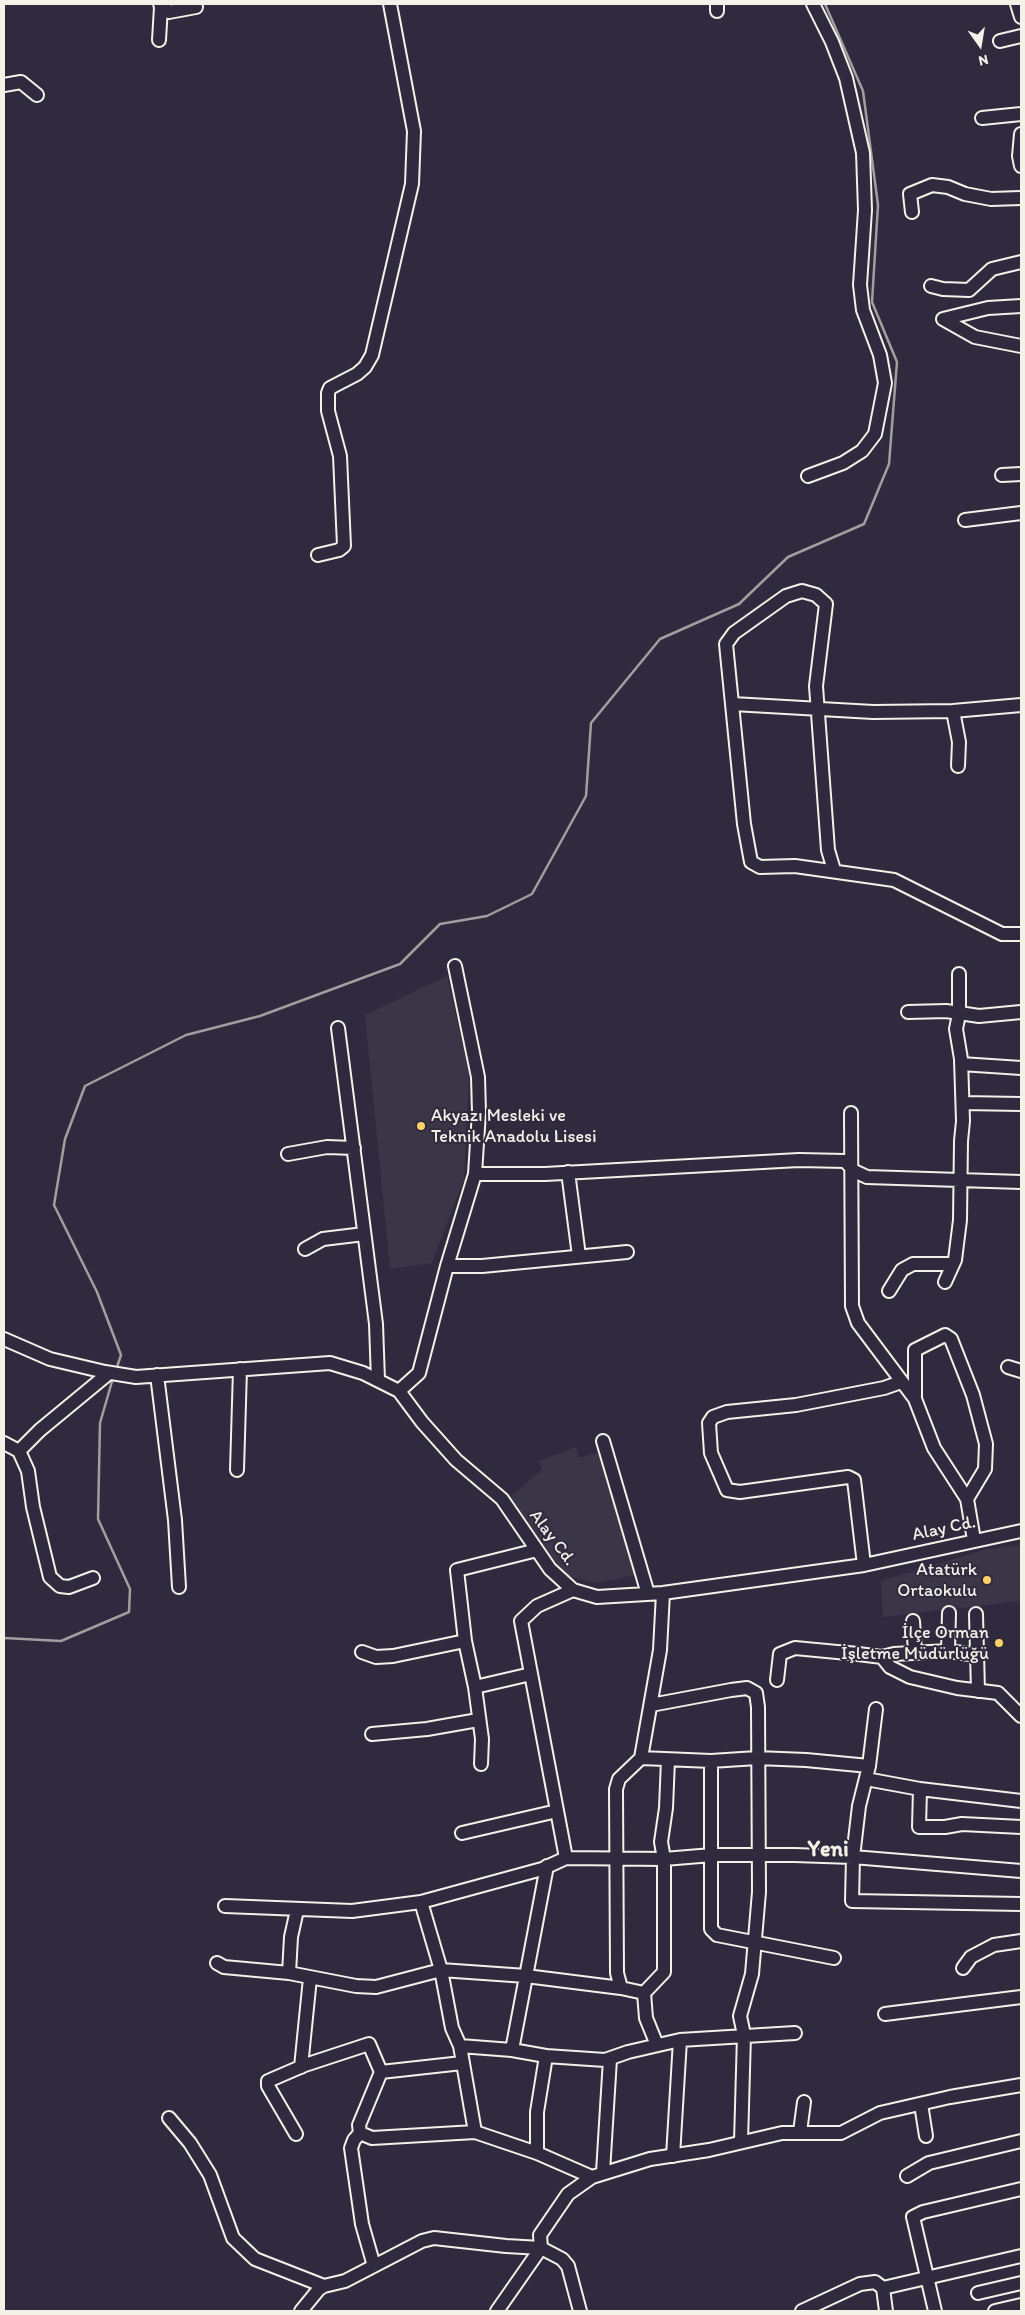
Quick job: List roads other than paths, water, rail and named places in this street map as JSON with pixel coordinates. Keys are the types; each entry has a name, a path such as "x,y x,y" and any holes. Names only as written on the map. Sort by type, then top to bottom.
{"street":[{"path":"318,555 339,550 344,542 340,456 328,411 328,393 330,388 357,374 372,355 412,184 414,131 390,4"},
{"path":"808,476 843,463 862,451 874,434 885,383 880,355 863,310 860,285 865,210 863,153 846,78 832,42 813,4"},
{"path":"1017,4 1021,17"},
{"path":"160,5 169,12 196,7"},
{"path":"159,40 160,5"},
{"path":"1000,41 1021,36"},
{"path":"4,85 21,82 37,95"},
{"path":"982,118 1021,114"},
{"path":"1021,134 1019,156 1021,166"},
{"path":"912,212 910,194 932,185 948,187 965,194 991,199 1021,198"},
{"path":"932,286 944,289 969,290 992,270 1021,262"},
{"path":"1021,306 988,308 943,319 975,337 1021,346"},
{"path":"1002,475 1021,474"},
{"path":"965,520 1021,512"},
{"path":"834,870 828,850 816,686 826,604 816,594 802,592 786,596 734,633 726,644 744,824 751,862 760,867 795,866 834,870 894,880 1002,934 1021,934"},
{"path":"733,704 873,712 953,711 1021,705"},
{"path":"953,711 959,742 958,766"},
{"path":"399,1391 419,1372 474,1174 479,1112 478,1077 456,966"},
{"path":"945,1282 953,1264 960,1220 963,1104 961,1064 956,1029 959,1014 959,974"},
{"path":"908,1012 946,1010 959,1014 979,1016 1021,1012"},
{"path":"338,1028 376,1324 378,1380"},
{"path":"961,1064 1021,1068"},
{"path":"963,1104 1021,1104"},
{"path":"851,1113 852,1306 858,1323 915,1399 934,1448 967,1498 974,1540"},
{"path":"288,1154 327,1147 354,1148"},
{"path":"474,1174 568,1172 799,1160 845,1160 850,1166 867,1177 1021,1182"},
{"path":"568,1172 579,1256"},
{"path":"305,1250 323,1240 364,1234"},
{"path":"447,1266 482,1266 627,1252"},
{"path":"889,1291 902,1270 913,1264 953,1264"},
{"path":"915,1399 915,1350 945,1335 951,1339 973,1395 986,1444 985,1469 967,1498"},
{"name":"Alay Cd.","path":"4,1339 50,1359 107,1373 136,1377 330,1363 363,1373 399,1391 422,1422 456,1460 502,1499 550,1569 573,1590 597,1597 663,1593 864,1565 1021,1531"},
{"path":"1008,1367 1021,1371"},
{"path":"237,1470 240,1369"},
{"path":"19,1451 40,1430 107,1373"},
{"path":"157,1375 175,1520 179,1587"},
{"path":"864,1565 854,1480 848,1477 740,1492 727,1490 711,1453 709,1423 713,1418 727,1412 796,1405 884,1388 901,1382"},
{"path":"603,1441 648,1594"},
{"path":"4,1443 19,1451 28,1471 33,1507 50,1577 60,1586 69,1587 93,1578"},
{"path":"481,1764 482,1739 478,1720 476,1687 465,1641 457,1570 537,1550"},
{"path":"566,1858 521,1620 537,1606 573,1590"},
{"path":"621,1988 617,1973 618,1858 616,1789 619,1779 641,1758 660,1650 663,1593"},
{"path":"948,1651 949,1613"},
{"path":"976,1614 978,1691"},
{"path":"913,1621 915,1653"},
{"path":"362,1652 376,1657 392,1656 465,1641"},
{"path":"777,1680 780,1654 795,1648 882,1658 948,1651 977,1655"},
{"path":"882,1658 890,1667 910,1678 998,1693 1021,1716"},
{"path":"476,1687 531,1674"},
{"path":"651,1705 747,1688 756,1693 758,1707 756,1943 752,1974 740,2016 744,2035 741,2142"},
{"path":"876,1709 867,1772 859,1806 853,1857 852,1901 1021,1904"},
{"path":"372,1734 427,1729 478,1720"},
{"path":"641,1758 711,1761 758,1758 806,1760 867,1772 920,1789 1021,1801"},
{"path":"657,2045 646,2018 644,1993 664,1972 664,1859 661,1842 666,1808 668,1760"},
{"path":"711,1761 711,1929 717,1935 834,1958"},
{"path":"920,1789 919,1827 945,1827 962,1824 1021,1827"},
{"path":"462,1833 557,1811"},
{"path":"225,1906 352,1911 421,1902 547,1866 566,1858 664,1859 758,1854 853,1857 1021,1871"},
{"path":"512,2050 547,1866"},
{"path":"421,1902 442,1970 452,2028 460,2046 475,2132"},
{"path":"289,1973 291,1937 297,1910"},
{"path":"963,1968 971,1957 994,1945 1021,1941"},
{"path":"217,1962 224,1967 289,1973 356,1986 376,1987 442,1970 526,1976 621,1988 644,1993"},
{"path":"301,2067 310,1978"},
{"path":"885,2014 1021,1997"},
{"path":"460,2046 512,2050 546,2056 610,2059 628,2052 680,2040 744,2035 794,2034"},
{"path":"673,2156 680,2040"},
{"path":"296,2134 268,2086 268,2081 301,2067 369,2044 381,2072 359,2125 360,2133 354,2140 351,2148 362,2224 374,2266"},
{"path":"537,2153 537,2112 546,2056"},
{"path":"598,2174 610,2059"},
{"path":"381,2072 462,2063"},
{"path":"497,2311 541,2248 540,2235 568,2194 598,2174 650,2159 673,2156 782,2133 841,2134 880,2113 1021,2085"},
{"path":"800,2132 804,2102"},
{"path":"921,2104 926,2136"},
{"path":"169,2118 190,2144 210,2175 233,2238 255,2259 324,2286"},
{"path":"360,2133 372,2138 475,2132 598,2174"},
{"path":"907,2176 929,2163 1021,2141"},
{"path":"935,2311 913,2217 923,2212 1021,2189"},
{"path":"301,2311 319,2289 324,2286 345,2281 422,2241 434,2238 541,2248 562,2259 568,2266 578,2310"},
{"path":"802,2311 860,2284 874,2282 883,2288 1021,2256"},
{"path":"978,2293 1021,2283"},
{"path":"883,2288 886,2311"},
{"path":"995,2311 1021,2305"}],"waterway":[{"path":"116,1370 121,1355 97,1292 54,1205 65,1139 85,1086 186,1035 260,1016 400,964 440,924 487,916 532,894 586,796 591,723 660,639 739,604 788,557 864,524 889,464 897,362 872,302 878,205 863,91 825,4"},
{"path":"4,1638 61,1641 129,1612 130,1589 98,1519 100,1423 113,1378"}],"place":[{"name":"Akyazı Mesleki ve Teknik Anadolu Lisesi","path":"421,1126"},
{"name":"Atatürk Ortaokulu","path":"987,1580"},
{"name":"İlçe Orman İşletme Müdürlüğü","path":"999,1643"}],"district":[{"name":"Yeni","path":"828,1850"}]}
